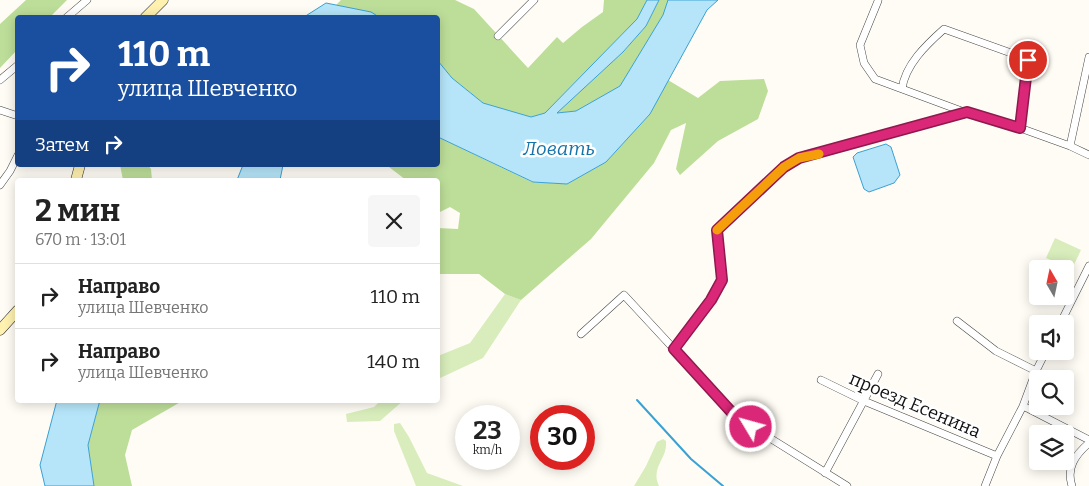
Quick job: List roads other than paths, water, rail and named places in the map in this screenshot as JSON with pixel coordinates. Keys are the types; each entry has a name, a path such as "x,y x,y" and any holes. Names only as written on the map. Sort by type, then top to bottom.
{"street":[{"path":"70,15 87,0"},
{"path":"148,15 163,0"},
{"path":"498,36 534,0"},
{"path":"878,1 860,45 864,63 874,79 967,112 1020,128 1089,155"},
{"path":"902,89 903,79 909,68 944,29 1028,60 1020,128"},
{"path":"1070,146 1089,57"},
{"path":"0,80 15,68"},
{"path":"0,110 15,115"},
{"path":"674,349 711,300 722,280 717,230 784,167 799,158 967,112"},
{"path":"0,185 15,161"},
{"path":"1064,315 1089,266"},
{"path":"581,334 624,296 736,417 847,486"},
{"path":"0,330 15,313"},
{"path":"956,321 996,351 1034,370"},
{"path":"825,473 878,374"},
{"name":"проезд Есенина","path":"821,380 864,401 997,456"},
{"path":"985,486 997,456 1024,406 1029,391"},
{"path":"1024,406 1089,442 1079,452 1072,464 1069,477 1072,486"}],"water":[{"name":"Ловать","path":"647,0 659,0 646,26 623,52 557,113 576,111 620,86 663,15 668,0 718,0 707,10 650,114 606,162 567,184 533,182 440,138 440,63 452,78 483,103 531,117 545,113 637,19"},
{"path":"326,3 371,12 376,15 307,15"},
{"path":"886,144 891,147 900,175 894,183 869,192 864,189 853,157 857,153"},
{"path":"242,167 283,167 280,178 238,178"},
{"path":"56,403 99,403 88,445 94,486 45,486 40,465"}],"waterway":[{"path":"637,400 691,459 723,486"}]}
